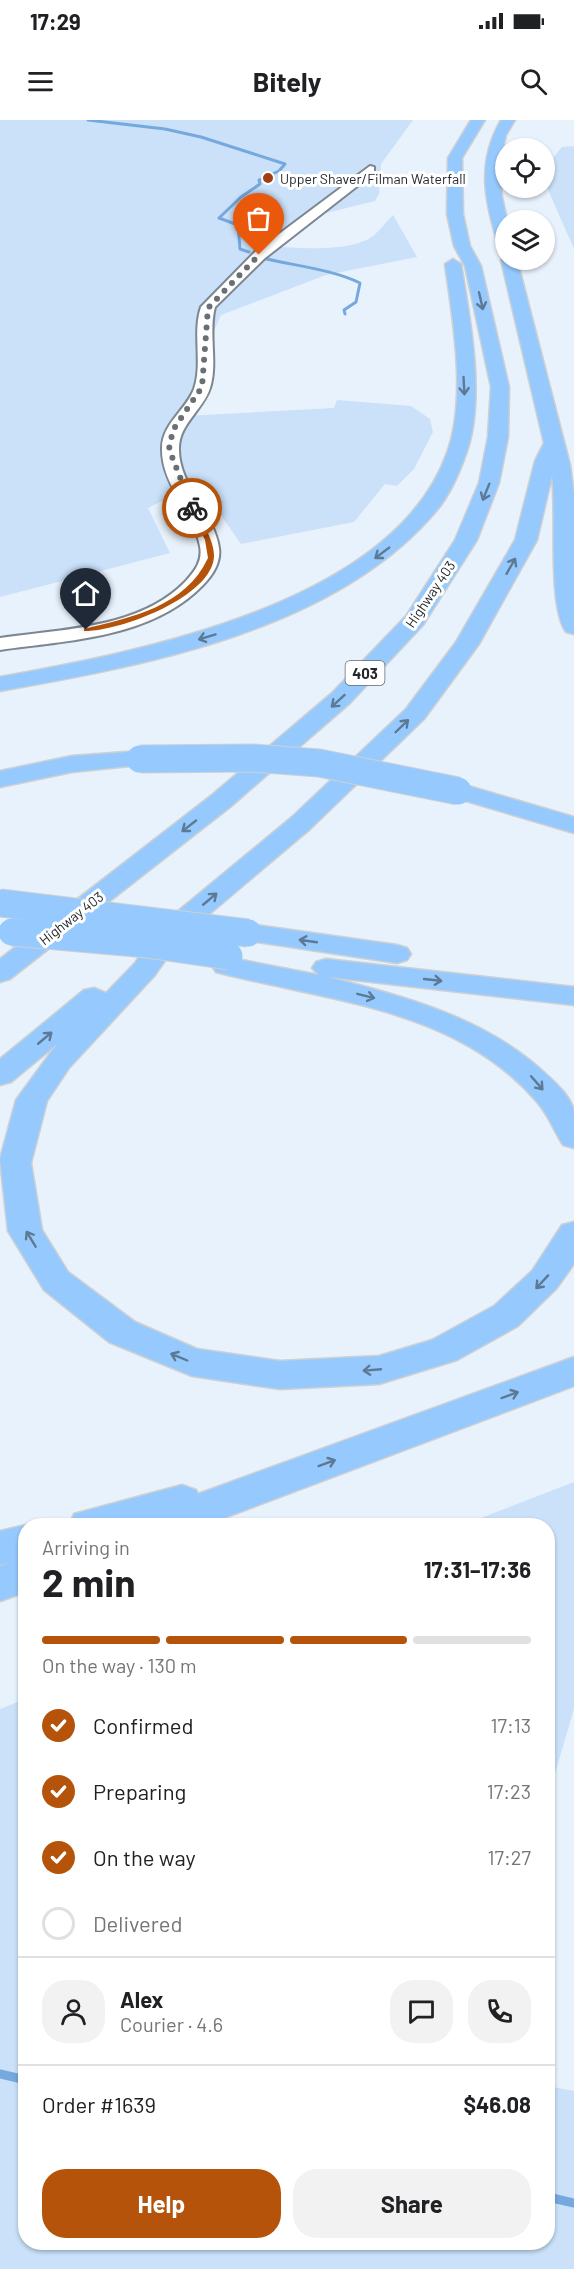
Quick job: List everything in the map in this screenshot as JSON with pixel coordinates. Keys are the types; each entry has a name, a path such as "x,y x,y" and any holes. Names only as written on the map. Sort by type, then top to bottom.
{"highway":[{"name":"Highway 403","path":"0,973 221,801 341,698 415,620 466,540 489,483 498,437 500,387 473,266 462,246 455,214 455,158 466,136 478,120"},
{"path":"496,210 491,191 491,165 497,141 508,120"},
{"path":"0,684 171,648 249,624 362,568 404,536 428,511 444,484 457,453 465,398 453,262 462,246"},
{"path":"511,270 554,443 563,464 567,592 574,627"},
{"path":"0,1075 301,823 415,714 466,644 526,540 545,462 554,443"},
{"path":"0,779 72,764 140,759 210,758 318,763 371,771 458,791 574,825"},
{"path":"0,903 248,933 574,978"},
{"path":"6,931 71,944 574,996"},
{"path":"169,934 145,969 58,1061 33,1100 15,1163 25,1230 56,1281 122,1332 192,1362 280,1375 379,1370 444,1350 506,1316 544,1280 570,1244 574,1234"},
{"path":"228,961 385,1000 459,1027 526,1070 566,1116 574,1137"},
{"path":"178,1518 574,1371"},
{"path":"117,1518 165,1505 272,1483"},
{"path":"0,1548 18,1544"},
{"path":"0,1584 18,1577"}],"street":[{"path":"0,644 108,627 139,618 179,598 199,579 211,558 208,540 188,500 169,449 173,430 202,387 208,308 234,278 272,243 346,192 370,170"}],"shaded area":[{"path":"0,120 413,120 381,164 379,194 375,201 310,217 279,247 328,248 353,245 373,236 393,215 417,257 326,275 221,315 203,356 206,388 185,416 334,408 337,400 411,406 430,419 433,432 414,469 397,486 385,484 354,522 241,544 209,498 168,498 148,508 170,553 0,597"},
{"path":"574,146 574,249 552,198 555,198 555,156 562,147"},
{"path":"574,1482 574,1709 555,1773 555,1518 481,1518"},
{"path":"18,1702 18,2250 555,2250 555,2087 574,2091 574,2269 0,2269 0,1709"}],"waterway":[{"path":"88,120 165,129 201,137 285,164 279,171 259,180 260,184 241,197 219,218 238,225 240,249 249,252"},
{"path":"263,258 325,271 360,283 356,302 344,310 345,314"},
{"path":"0,2074 18,2078"},
{"path":"555,2199 574,2203"}],"way so far":[{"path":"192,508 169,449 173,430 202,387 208,308 234,278 259,255"}],"place":[{"name":"Upper Shaver/Filman Waterfall","path":"268,178"}],"route":[{"path":"86,630 108,627 139,618 171,604 188,592 211,558 208,540 192,508"}]}
